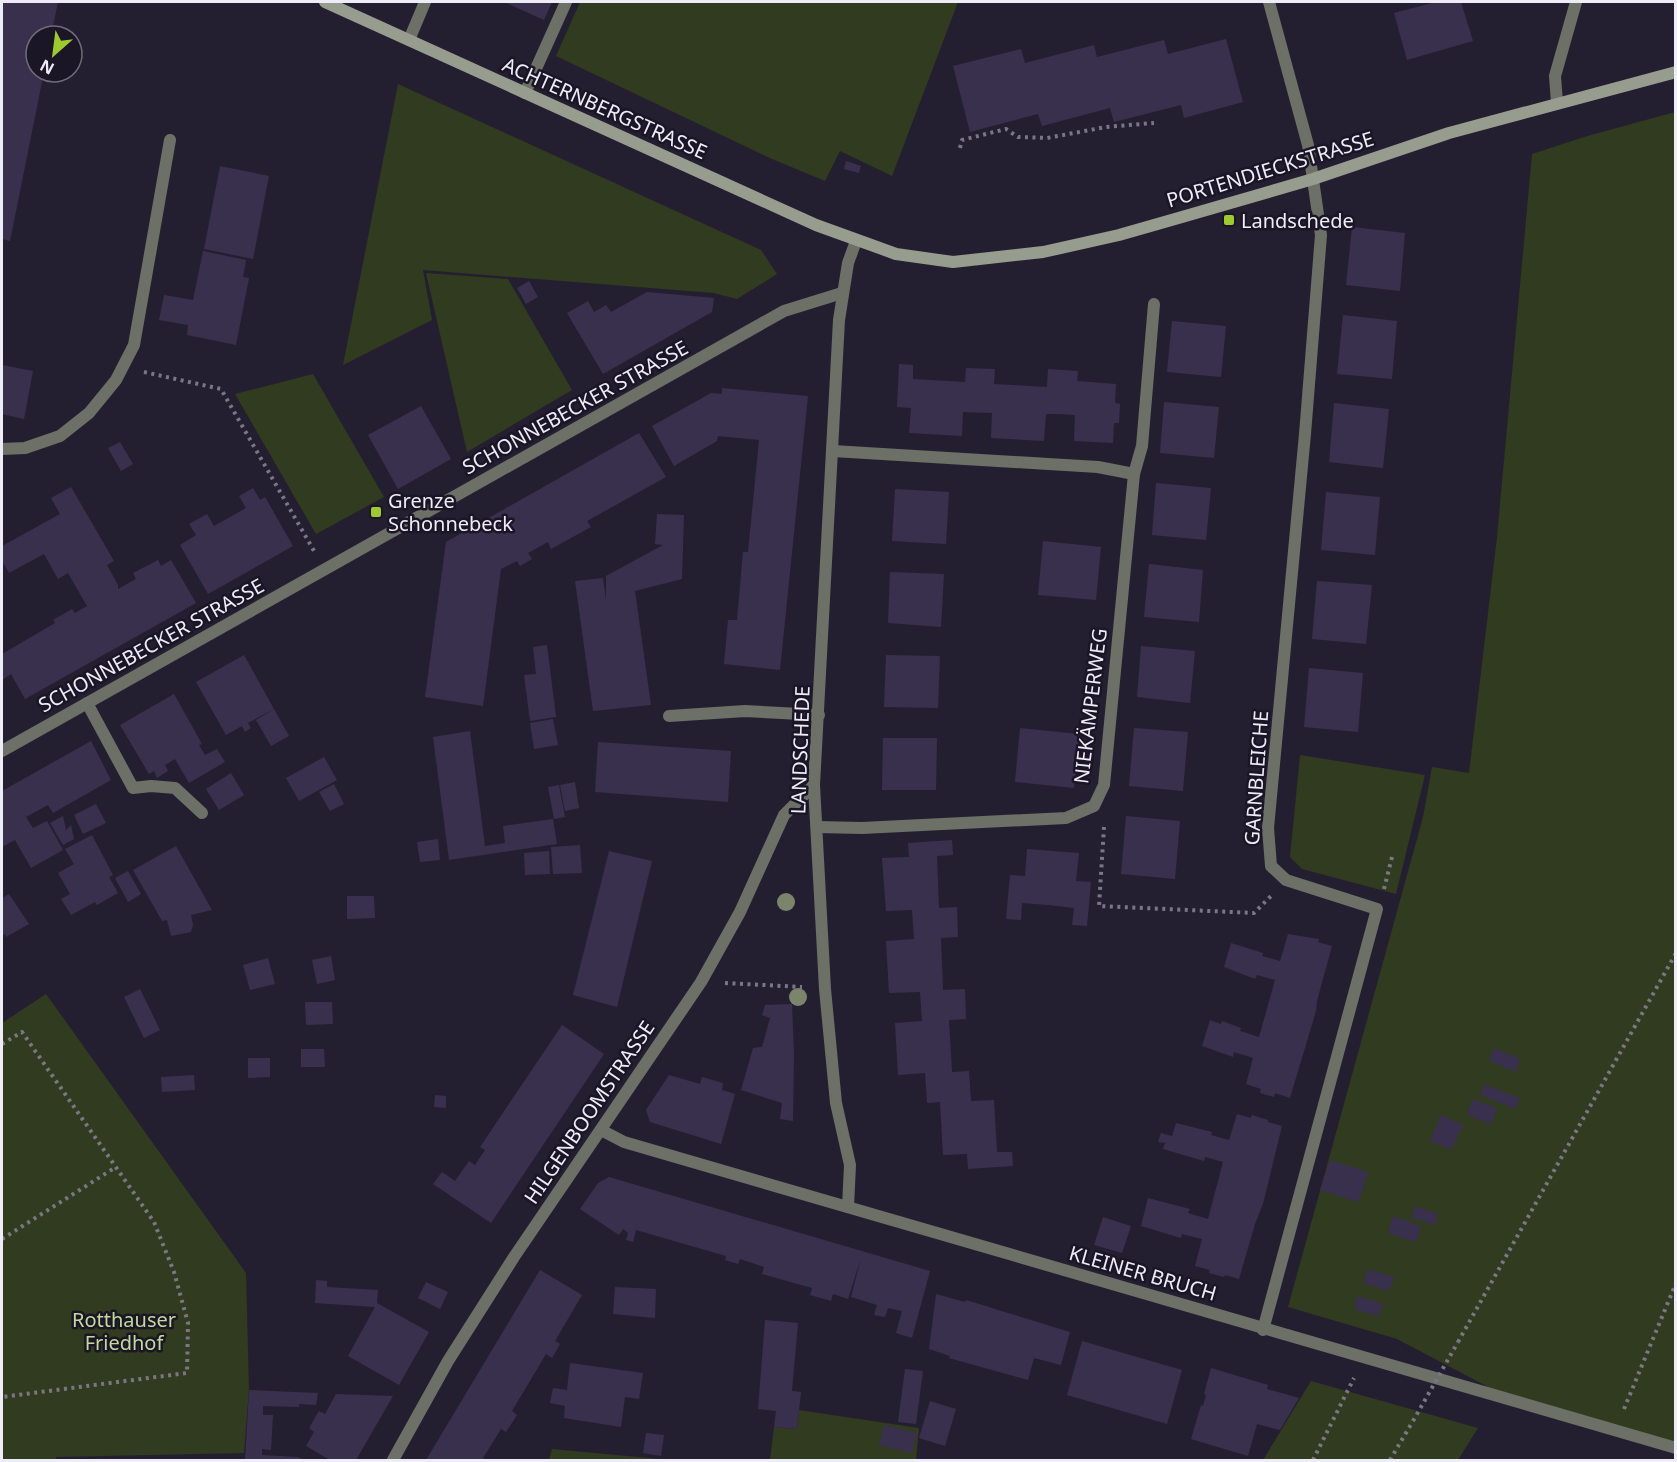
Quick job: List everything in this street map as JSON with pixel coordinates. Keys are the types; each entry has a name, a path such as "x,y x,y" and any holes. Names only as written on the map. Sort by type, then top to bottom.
{"street":[{"name":"ACHTERNBERGSTRASSE","path":"325,2 870,246"},
{"path":"409,40 425,2"},
{"path":"525,93 566,2"},
{"name":"GARNBLEICHE","path":"1269,2 1308,145 1321,235 1268,828 1271,866 1286,880"},
{"path":"1557,103 1555,76 1576,2"},
{"name":"PORTENDIECKSTRASSE","path":"870,246 896,254 953,262 1043,252 1119,235 1313,179 1449,133 1676,72"},
{"path":"2,449 26,448 60,436 89,413 116,380 134,345 170,140"},
{"path":"842,293 848,263 856,241"},
{"name":"LANDSCHEDE","path":"842,293 814,785 825,989 836,1103 850,1165 848,1207"},
{"name":"SCHONNEBECKER STRASSE","path":"2,751 784,311 842,293"},
{"name":"NIEKÄMPERWEG","path":"817,827 862,828 1066,818 1094,806 1104,785 1134,474 1142,446 1154,304"},
{"path":"833,451 1098,467 1134,474"},
{"path":"87,703 133,788 151,786 175,788 202,813"},
{"path":"669,716 745,711 819,715"},
{"name":"HILGENBOOMSTRASSE","path":"393,1461 448,1361 514,1257 701,982 740,912 784,815 814,785"},
{"path":"1263,1330 1377,909 1286,880"},
{"name":"KLEINER BRUCH","path":"601,1130 624,1142 1263,1330 1676,1448"}],"path":[{"path":"960,148 962,140 1006,129 1018,137 1047,138 1106,127 1154,123"},
{"path":"123,367 221,389 324,570"},
{"path":"1094,806 1104,822 1099,906 1254,913 1286,880"},
{"path":"1377,909 1392,857"},
{"path":"1390,1461 1676,953"},
{"path":"701,982 825,989"},
{"path":"2,1044 22,1032 154,1222 174,1272 188,1323 187,1373 2,1397"},
{"path":"2,1239 116,1167"},
{"path":"1616,1429 1676,1283"},
{"path":"1313,1461 1363,1358"}],"green space":[{"path":"580,2 958,2 892,176 840,151 825,181 772,159 556,56"},
{"path":"398,84 761,250 777,274 737,299 714,293 423,270 432,320 343,365"},
{"path":"1675,112 1675,1443 1492,1389 1397,1339 1288,1307 1423,817 1432,767 1469,773 1497,537 1532,154"},
{"path":"426,273 508,279 572,390 467,452"},
{"path":"313,374 384,497 316,534 235,394"},
{"path":"1300,755 1425,775 1396,894 1302,869 1290,857"},
{"name":"Rotthauser Friedhof","path":"46,994 246,1273 249,1389 244,1453 2,1460 2,1023"},
{"path":"1311,1381 1478,1428 1458,1460 1263,1460"},
{"path":"799,1410 919,1428 916,1460 770,1460 774,1427 797,1429"},
{"path":"552,1449 660,1459 721,1460 549,1460"}],"building":[{"path":"3,2 58,2 53,24 24,24 24,84 42,84 10,241 2,239"},
{"path":"504,2 552,2 544,20"},
{"path":"1436,2 1461,2 1473,41 1407,60 1394,13"},
{"path":"1226,39 1243,102 1184,118 1181,105 1114,122 1110,108 1042,126 1038,114 970,132 953,66 1021,49 1025,63 1094,45 1097,57 1164,40 1168,54"},
{"path":"846,161 861,166 859,173 844,169"},
{"path":"220,166 269,176 253,259 204,249"},
{"path":"1352,227 1405,233 1400,291 1346,285"},
{"path":"203,251 246,260 243,277 249,278 236,345 187,335 188,325 159,320 164,295 193,300"},
{"path":"529,281 538,297 526,304 517,288"},
{"path":"647,292 714,298 712,312 603,374 567,313 588,301 594,312 606,305 611,312"},
{"path":"1343,315 1397,321 1392,379 1337,374"},
{"path":"1172,321 1226,326 1221,377 1167,372"},
{"path":"899,364 913,365 913,379 965,382 966,368 995,369 994,384 1047,387 1048,369 1078,371 1077,381 1116,384 1115,403 1120,404 1119,423 1114,423 1113,443 1074,441 1075,415 1060,414 1046,414 1044,441 991,438 992,413 963,412 962,436 909,433 911,408 897,407"},
{"path":"2,365 33,371 24,419 2,414"},
{"path":"722,388 808,396 780,670 724,664 728,620 737,620 743,552 748,552 759,440 718,436 717,441 674,466 652,426 711,393 722,394"},
{"path":"1164,402 1219,407 1214,458 1160,453"},
{"path":"1334,403 1389,409 1383,468 1329,462"},
{"path":"421,406 451,459 398,489 368,435"},
{"path":"639,433 666,477 587,521 591,527 551,549 548,542 528,553 532,559 520,566 517,561 501,569 483,706 425,697 446,542"},
{"path":"120,442 133,464 121,471 108,448"},
{"path":"1156,483 1211,488 1206,540 1152,535"},
{"path":"71,487 114,561 107,565 118,589 136,579 133,573 158,560 161,566 171,560 196,603 25,699 11,674 2,680 2,654 55,623 53,620 72,609 75,613 87,606 68,573 58,579 44,554 9,573 2,561 2,546 60,514 51,498"},
{"path":"253,488 260,500 265,497 293,546 208,594 180,545 196,535 189,524 207,514 214,526 246,508 239,496"},
{"path":"895,489 949,492 946,544 892,541"},
{"path":"1326,492 1380,497 1375,555 1321,550"},
{"path":"657,514 684,515 682,579 635,591 651,705 593,711 575,581 603,578 606,600 606,576 663,545 655,544"},
{"path":"1043,541 1101,547 1096,600 1038,595"},
{"path":"1149,564 1203,570 1199,622 1144,617"},
{"path":"890,572 944,574 941,627 888,623"},
{"path":"1317,581 1372,585 1366,644 1312,639"},
{"path":"547,645 556,717 530,721 524,675 536,674 533,647"},
{"path":"1141,646 1195,651 1190,703 1137,697"},
{"path":"244,655 274,709 248,723 251,728 245,732 242,726 226,735 196,682"},
{"path":"886,655 940,656 938,708 884,707"},
{"path":"1309,668 1363,673 1358,732 1304,727"},
{"path":"174,694 202,744 199,745 205,755 217,749 225,762 189,783 175,759 165,765 168,771 157,778 154,771 149,774 120,725"},
{"path":"274,709 289,736 271,746 256,720"},
{"path":"553,719 558,745 534,749 530,723"},
{"path":"1020,728 1079,734 1074,788 1015,782"},
{"path":"1134,728 1188,732 1183,791 1129,786"},
{"path":"470,731 485,846 505,843 503,826 553,819 557,844 449,860 433,737"},
{"path":"883,738 937,738 936,790 882,790"},
{"path":"91,741 111,780 53,813 48,805 26,817 33,828 47,821 63,850 31,868 15,840 2,847 2,791"},
{"path":"598,742 731,751 728,802 595,792"},
{"path":"324,757 337,780 299,801 286,778"},
{"path":"231,773 244,795 219,810 206,789"},
{"path":"575,782 579,808 565,811 560,785"},
{"path":"334,784 344,804 330,811 319,792"},
{"path":"559,785 565,817 554,819 548,787"},
{"path":"96,804 106,823 83,834 74,815"},
{"path":"63,816 66,830 71,825 74,839 63,845 50,823"},
{"path":"1126,816 1180,821 1175,879 1121,874"},
{"path":"92,835 113,875 109,877 118,893 97,905 95,902 71,915 61,899 70,894 58,873 74,864 65,849"},
{"path":"438,839 440,860 420,862 417,842"},
{"path":"952,840 953,855 937,856 939,908 957,907 958,937 941,938 943,990 965,989 966,1019 949,1020 952,1072 969,1071 971,1101 994,1100 997,1152 1012,1152 1013,1166 968,1169 967,1154 943,1155 940,1102 927,1103 925,1073 898,1075 895,1023 922,1021 920,992 889,993 886,941 914,939 912,910 886,911 882,858 909,857 908,843"},
{"path":"580,845 582,873 553,874 551,847"},
{"path":"176,846 212,910 191,915 193,925 191,932 171,936 167,920 162,921 133,870"},
{"path":"1027,849 1079,853 1076,881 1091,882 1087,926 1072,925 1074,908 1048,905 1022,903 1021,920 1006,919 1010,875 1025,876"},
{"path":"549,851 550,874 525,875 524,853"},
{"path":"609,851 652,861 617,1007 573,995"},
{"path":"128,871 141,894 128,902 115,878"},
{"path":"9,894 29,924 6,937 5,934 2,936 2,898"},
{"path":"347,896 374,896 375,918 347,919"},
{"path":"1288,934 1319,939 1318,942 1332,946 1316,1011 1290,1098 1275,1093 1274,1097 1260,1093 1261,1089 1246,1084 1253,1058 1234,1052 1233,1057 1202,1046 1210,1020 1221,1024 1222,1021 1241,1028 1240,1031 1259,1037 1275,980 1257,975 1255,979 1224,967 1231,943 1280,961"},
{"path":"331,956 335,980 317,984 312,960"},
{"path":"268,958 275,984 250,990 243,965"},
{"path":"140,989 160,1030 144,1038 124,997"},
{"path":"305,1002 332,1002 333,1024 306,1025"},
{"path":"792,1004 793,1121 780,1119 782,1103 741,1090 753,1048 762,1047 770,1018 762,1015 765,1005"},
{"path":"562,1025 604,1054 491,1223 433,1184 442,1172 455,1181 469,1161 475,1165 485,1150 480,1147"},
{"path":"1494,1048 1520,1059 1516,1072 1489,1061"},
{"path":"301,1049 324,1049 325,1067 301,1067"},
{"path":"248,1058 270,1058 270,1077 248,1078"},
{"path":"194,1075 195,1090 162,1092 161,1077"},
{"path":"669,1075 700,1084 702,1077 723,1083 722,1090 735,1094 721,1144 650,1122 646,1110"},
{"path":"1484,1084 1520,1098 1515,1109 1480,1095"},
{"path":"435,1095 446,1096 446,1108 434,1107"},
{"path":"1473,1099 1497,1108 1491,1124 1467,1115"},
{"path":"1237,1114 1251,1118 1252,1115 1282,1126 1263,1204 1239,1279 1209,1273 1210,1270 1195,1266 1202,1239 1182,1234 1181,1238 1141,1226 1148,1198 1190,1209 1188,1213 1208,1219 1223,1162 1205,1157 1204,1161 1163,1149 1165,1143 1158,1142 1161,1133 1172,1136 1176,1123 1212,1132 1211,1135 1229,1140"},
{"path":"1441,1115 1463,1125 1451,1150 1430,1141"},
{"path":"1330,1160 1368,1172 1359,1202 1320,1190"},
{"path":"609,1177 930,1271 912,1338 896,1333 902,1311 888,1308 885,1317 874,1315 877,1305 851,1297 861,1258 848,1299 833,1294 831,1301 810,1295 812,1288 762,1274 764,1267 740,1259 738,1264 725,1260 726,1256 636,1230 633,1242 626,1240 628,1233 623,1229 619,1235 580,1209 598,1183"},
{"path":"1415,1206 1438,1214 1435,1225 1411,1217"},
{"path":"1393,1216 1421,1226 1416,1242 1388,1233"},
{"path":"1103,1217 1131,1226 1122,1253 1094,1245"},
{"path":"1368,1269 1394,1277 1389,1291 1363,1283"},
{"path":"540,1270 582,1295 555,1341 560,1344 552,1358 546,1354 512,1411 517,1415 506,1432 501,1429 483,1458 488,1460 426,1460"},
{"path":"316,1280 327,1281 327,1287 378,1290 377,1303 429,1332 399,1385 348,1356 375,1307 315,1303"},
{"path":"426,1282 448,1292 440,1309 418,1298"},
{"path":"615,1287 656,1289 655,1318 613,1314"},
{"path":"936,1294 965,1302 966,1300 1070,1332 1061,1365 1034,1358 1028,1380 949,1358 950,1356 929,1349"},
{"path":"1358,1296 1383,1304 1379,1316 1354,1309"},
{"path":"765,1320 798,1323 792,1391 801,1392 797,1429 774,1427 776,1411 758,1409"},
{"path":"1082,1341 1182,1370 1167,1424 1067,1395"},
{"path":"570,1363 643,1373 639,1399 625,1397 621,1427 564,1418 565,1406 550,1403 553,1388 567,1390"},
{"path":"1211,1368 1268,1385 1267,1389 1299,1398 1280,1430 1257,1424 1248,1456 1191,1439 1201,1405 1203,1406"},
{"path":"905,1369 923,1371 916,1424 898,1422"},
{"path":"249,1390 318,1393 316,1405 263,1406 263,1415 273,1415 271,1450 262,1449 262,1455 298,1457 304,1460 245,1460"},
{"path":"336,1394 393,1396 356,1460 330,1460 306,1446 314,1432 309,1428 319,1411 325,1414"},
{"path":"930,1401 956,1409 945,1446 919,1438"},
{"path":"884,1425 917,1433 912,1453 879,1445"},
{"path":"646,1433 664,1435 661,1456 643,1453"}],"place":[{"name":"Landschede","path":"1229,220"},
{"name":"Grenze Schonnebeck","path":"376,512"}]}
